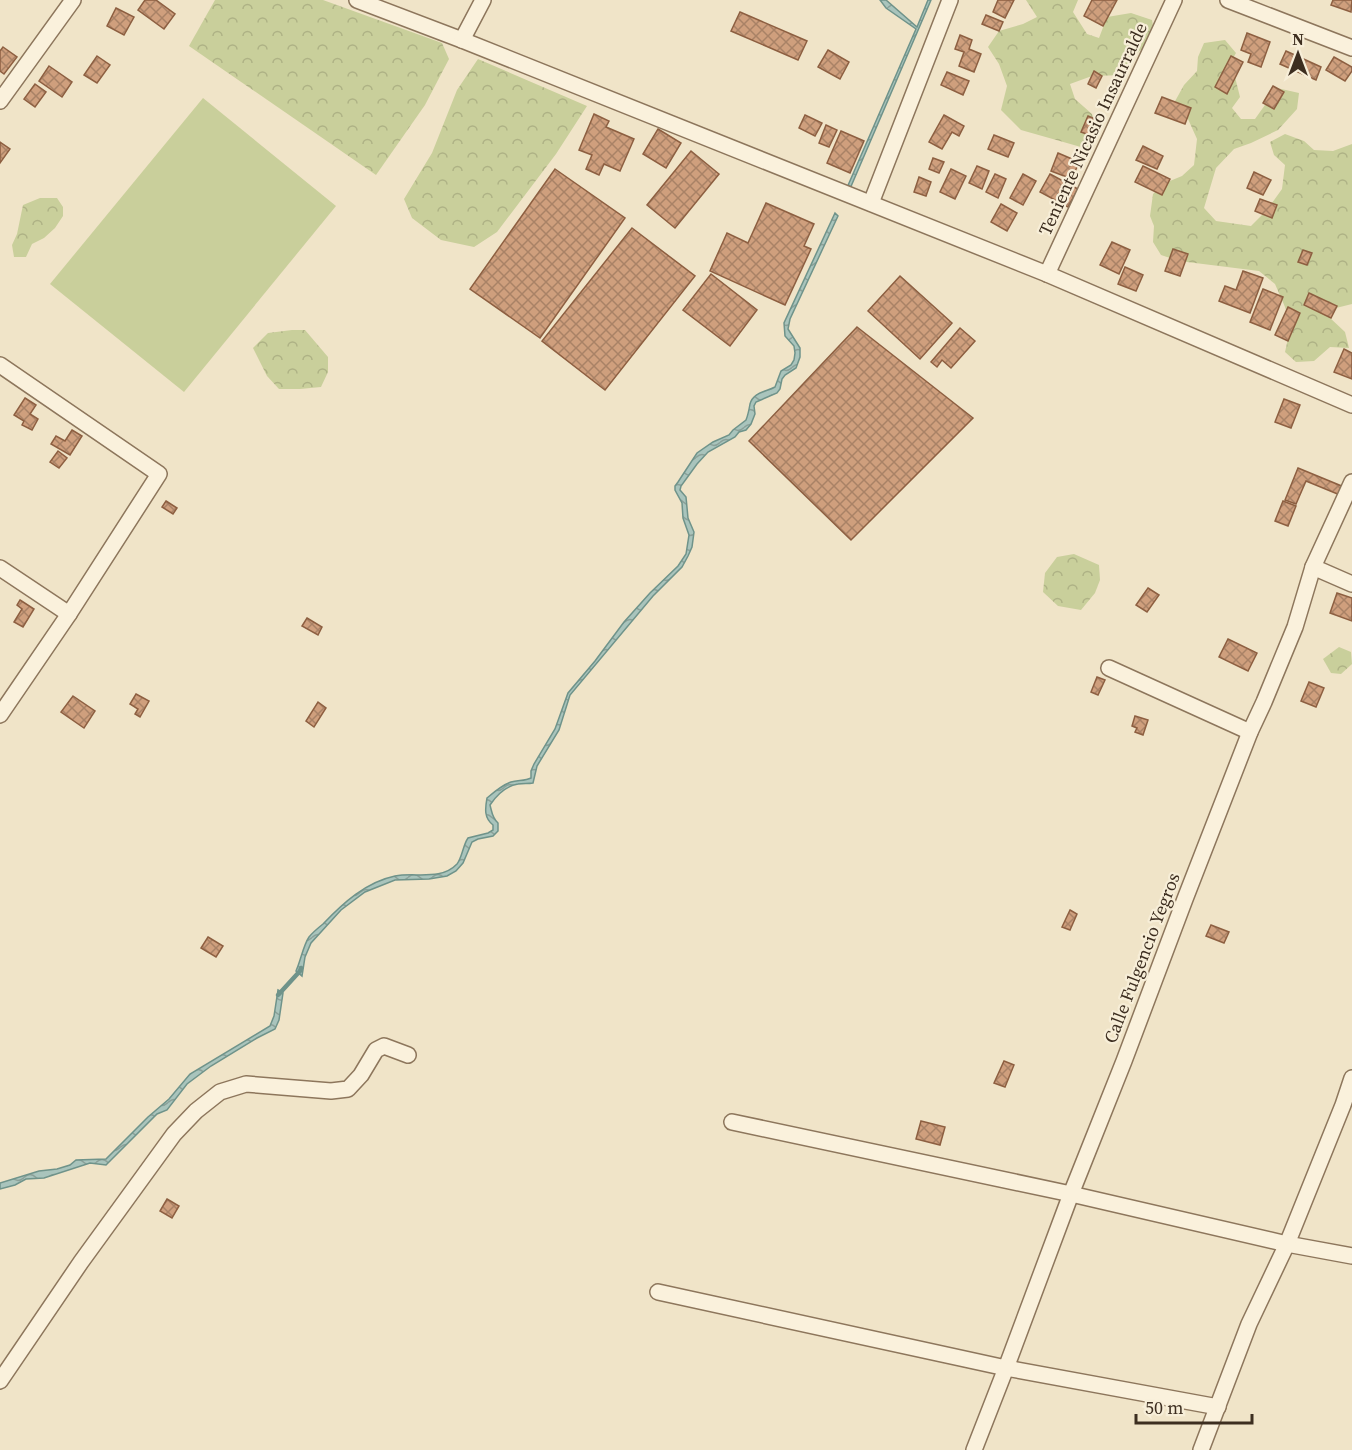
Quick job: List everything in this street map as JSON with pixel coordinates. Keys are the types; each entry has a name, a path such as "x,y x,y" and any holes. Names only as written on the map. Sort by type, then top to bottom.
{"street":[{"path":"2,94 73,0"},
{"path":"357,0 1047,274 1352,405"},
{"path":"462,40 483,0"},
{"path":"871,203 950,0"},
{"name":"Teniente Nicasio Insaurralde","path":"1047,274 1174,0"},
{"path":"1228,0 1352,48"},
{"path":"0,365 159,474 69,614 0,715"},
{"name":"Calle Fulgencio Yegros","path":"974,1450 1250,732 1295,627 1313,567 1352,482"},
{"path":"1313,567 1352,584"},
{"path":"0,568 69,614"},
{"path":"1109,668 1250,732"},
{"path":"0,1381 81,1262 174,1134 204,1104 220,1092 246,1083 331,1092 348,1089 361,1075 376,1050 384,1046 408,1055"},
{"path":"1202,1450 1249,1324 1287,1244 1352,1078"},
{"path":"732,1122 1071,1194 1287,1244 1352,1256"},
{"path":"658,1292 1006,1368 1218,1407"}],"green space":[{"path":"215,0 323,0 442,43 449,59 425,105 376,175 189,46"},
{"path":"1026,0 1078,0 1073,12 1087,34 1099,38 1107,17 1131,13 1152,20 1155,38 1136,54 1125,75 1092,76 1070,84 1075,99 1092,114 1098,137 1088,149 1021,130 1001,110 1007,86 999,64 988,47 999,31 1037,17"},
{"path":"1225,40 1236,53 1228,67 1235,77 1240,97 1232,108 1241,119 1255,119 1277,88 1299,93 1297,109 1278,130 1234,149 1216,168 1204,208 1216,221 1251,226 1267,210 1282,189 1285,165 1274,155 1270,142 1285,134 1304,141 1314,150 1333,151 1352,144 1352,304 1336,308 1328,316 1345,332 1349,348 1330,347 1314,361 1296,362 1285,352 1291,325 1275,284 1259,271 1179,261 1161,255 1153,242 1154,226 1150,216 1153,194 1165,183 1182,176 1194,165 1197,139 1188,119 1174,103 1184,85 1197,71 1198,57 1204,43"},
{"path":"478,59 587,106 556,154 497,232 474,247 441,240 412,218 404,199 432,153 457,90"},
{"path":"203,98 336,206 184,392 50,284"},
{"path":"40,198 57,198 63,207 63,216 44,238 32,244 26,257 14,257 12,245 17,234 23,205"},
{"path":"305,330 328,357 328,372 321,387 279,389 267,376 253,348 268,333"},
{"path":"1074,554 1099,565 1100,580 1095,593 1081,610 1058,606 1043,592 1045,573 1057,557"},
{"path":"1339,647 1351,652 1352,664 1341,674 1331,673 1323,659"}],"water":[{"path":"880,0 886,0 917,27 928,0 931,0 849,191 846,190 916,29 886,8"},
{"path":"835,213 838,216 790,319 788,329 800,348 796,368 785,375 777,393 756,402 755,414 746,430 708,452 681,486 680,490 686,497 688,518 694,532 688,556 682,567 653,596 570,695 559,730 537,766 533,783 514,785 495,798 490,805 493,817 498,823 498,831 493,836 472,842 463,863 456,871 447,876 429,879 395,880 365,892 341,910 311,943 305,957 302,976 296,971 309,937 347,901 365,888 384,879 403,875 436,874 451,869 459,861 468,838 493,830 493,825 486,813 487,798 508,783 531,778 534,764 555,729 568,693 624,622 678,566 686,554 689,535 683,518 682,503 675,486 697,453 729,435 746,420 754,397 775,387 781,371 791,365 794,360 794,346 785,336 784,323"},
{"path":"278,990 283,993 279,1020 275,1029 211,1066 187,1084 167,1110 157,1114 106,1165 90,1163 44,1178 26,1179 0,1189 0,1183 39,1171 57,1169 70,1165 76,1160 106,1159 169,1099 190,1074 270,1026"}],"building":[{"path":"145,0 156,0 175,14 164,29 138,10"},
{"path":"998,0 1014,0 1005,18 993,12"},
{"path":"1092,0 1117,0 1103,26 1084,16"},
{"path":"1333,0 1352,0 1351,12 1331,5"},
{"path":"116,8 134,17 124,35 107,26"},
{"path":"740,12 807,41 798,60 731,31"},
{"path":"986,15 1003,22 999,31 982,24"},
{"path":"1247,33 1270,42 1261,67 1248,62 1251,54 1241,50"},
{"path":"960,35 972,40 969,49 981,54 974,72 959,66 964,52 955,49"},
{"path":"3,47 17,57 4,74 0,71 0,51"},
{"path":"828,50 849,62 840,79 818,67"},
{"path":"1286,51 1321,67 1316,80 1280,64"},
{"path":"97,56 110,65 97,83 84,75"},
{"path":"1231,56 1243,62 1227,94 1215,87"},
{"path":"1334,57 1352,67 1345,81 1326,70"},
{"path":"49,66 72,82 62,97 39,81"},
{"path":"1094,71 1102,76 1096,88 1088,84"},
{"path":"947,72 969,81 963,95 941,85"},
{"path":"35,84 46,92 35,107 24,99"},
{"path":"1273,86 1284,92 1274,109 1263,103"},
{"path":"1162,97 1191,108 1185,124 1155,113"},
{"path":"594,114 609,121 606,127 634,139 620,171 604,164 599,175 586,169 592,155 579,150"},
{"path":"805,115 822,123 815,136 799,128"},
{"path":"944,115 964,126 959,136 952,132 942,149 929,142"},
{"path":"1088,116 1102,122 1095,137 1081,132"},
{"path":"826,125 837,130 829,147 819,143"},
{"path":"658,129 681,143 666,168 643,154"},
{"path":"841,131 864,141 850,173 827,163"},
{"path":"994,135 1014,143 1008,157 988,149"},
{"path":"0,142 10,149 0,163"},
{"path":"1143,146 1163,156 1157,169 1136,160"},
{"path":"691,151 719,174 675,228 647,205"},
{"path":"1058,153 1079,162 1072,179 1051,171"},
{"path":"933,158 944,162 939,173 929,169"},
{"path":"977,166 989,171 982,189 969,183"},
{"path":"1143,166 1170,179 1162,195 1135,182"},
{"path":"555,169 625,218 540,338 470,289"},
{"path":"951,169 966,176 955,199 940,192"},
{"path":"1254,172 1271,180 1263,195 1247,188"},
{"path":"995,174 1006,179 998,198 986,192"},
{"path":"1023,174 1036,181 1023,205 1010,198"},
{"path":"1050,174 1078,189 1068,207 1040,192"},
{"path":"919,177 931,182 926,196 914,192"},
{"path":"1260,199 1277,205 1272,218 1255,211"},
{"path":"766,203 814,224 804,246 811,249 785,305 710,271 727,233 748,243"},
{"path":"1001,204 1017,213 1007,231 991,222"},
{"path":"632,228 695,276 605,390 542,341"},
{"path":"1112,242 1130,250 1119,274 1100,265"},
{"path":"1173,249 1188,254 1180,276 1165,271"},
{"path":"1303,250 1312,253 1307,265 1298,262"},
{"path":"1125,267 1143,275 1136,291 1118,284"},
{"path":"1243,271 1263,278 1250,313 1219,301 1225,286 1236,290"},
{"path":"711,274 757,310 730,346 683,310"},
{"path":"900,276 952,323 920,359 868,311"},
{"path":"1263,289 1283,297 1270,330 1250,322"},
{"path":"1309,293 1337,306 1331,318 1304,305"},
{"path":"1288,307 1300,313 1288,341 1275,335"},
{"path":"857,327 973,418 851,540 749,441"},
{"path":"960,328 975,341 951,368 942,360 937,367 931,362"},
{"path":"1344,349 1352,353 1352,379 1334,372"},
{"path":"25,398 36,405 30,414 38,419 32,430 22,425 24,421 14,415"},
{"path":"1284,399 1300,405 1291,428 1275,422"},
{"path":"72,430 82,436 70,455 51,444 56,436 65,441"},
{"path":"58,451 67,458 59,468 50,462"},
{"path":"1298,468 1344,487 1340,495 1306,481 1296,504 1285,500"},
{"path":"166,501 177,508 173,514 162,507"},
{"path":"1283,501 1296,506 1288,526 1275,521"},
{"path":"1148,588 1159,595 1147,612 1136,605"},
{"path":"1337,593 1352,598 1352,621 1330,613"},
{"path":"20,600 34,609 23,627 14,622 22,609 17,605"},
{"path":"307,618 322,627 318,635 302,626"},
{"path":"1228,639 1257,653 1248,671 1219,657"},
{"path":"1097,677 1105,680 1098,695 1091,692"},
{"path":"1309,682 1324,688 1316,707 1301,701"},
{"path":"136,694 149,701 140,717 135,714 138,709 130,704"},
{"path":"73,696 95,711 84,728 61,712"},
{"path":"318,702 326,708 314,727 306,721"},
{"path":"1135,716 1148,720 1143,735 1135,732 1137,728 1132,726"},
{"path":"1070,910 1077,914 1070,930 1062,927"},
{"path":"1211,925 1229,932 1224,943 1206,936"},
{"path":"208,937 223,946 216,957 201,948"},
{"path":"1004,1061 1014,1065 1005,1087 994,1083"},
{"path":"921,1121 945,1127 940,1145 916,1139"},
{"path":"167,1199 179,1206 172,1218 160,1211"}],"waterway":[{"path":"278,995 301,968"}]}
